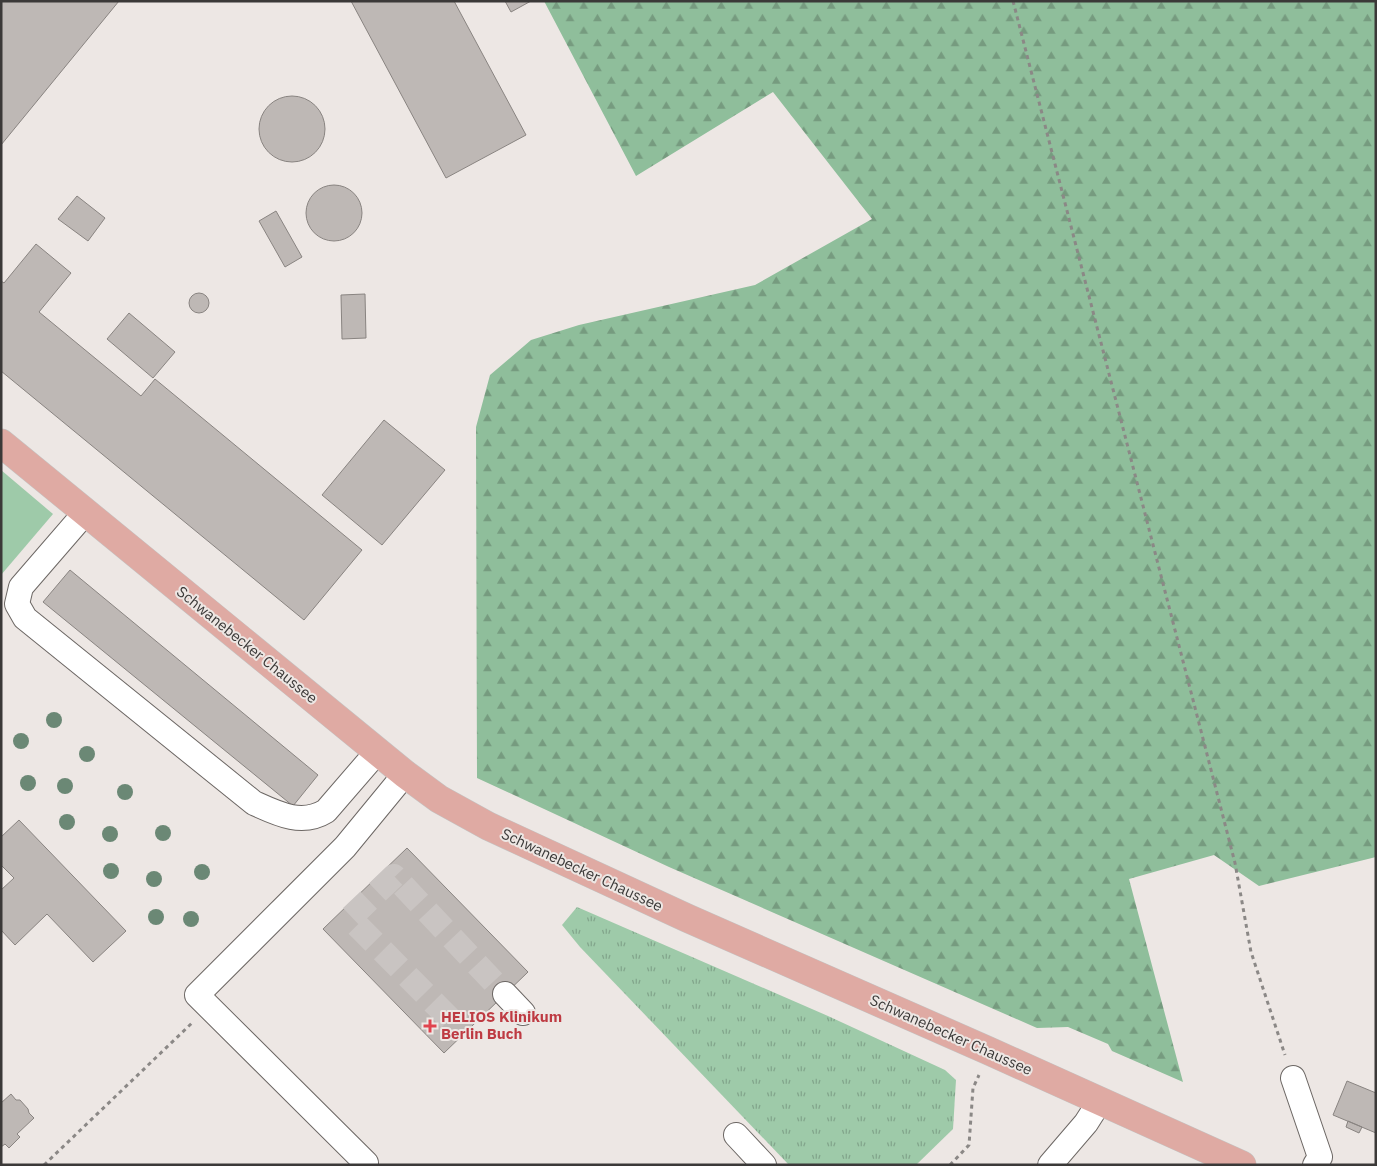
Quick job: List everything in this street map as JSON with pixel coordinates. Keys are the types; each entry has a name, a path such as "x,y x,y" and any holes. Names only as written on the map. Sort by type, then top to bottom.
{"main road":[{"name":"Schwanebecker Chaussee","path":"1,443 377,752 439,799 488,826 687,918 1242,1165"}],"lane":[{"path":"85,513 21,587 17,604 25,618 254,803 273,812 295,818 309,819 318,817 326,812 377,752"},
{"path":"366,1163 197,995 345,847 405,774"},
{"path":"505,994 523,1013"},
{"path":"1293,1078 1320,1157 1315,1165"},
{"path":"1050,1165 1086,1123 1100,1101"},
{"path":"736,1135 764,1165"}],"path":[{"path":"1013,1 1235,863 1251,952 1293,1078"},
{"path":"950,1165 969,1145 973,1088 989,1051"}],"green space":[{"path":"544,1 1376,1 1376,857 1259,886 1214,855 1129,879 1183,1082 1112,1051 1108,1044 1068,1027 1037,1028 669,867 477,778 476,427 490,375 531,340 579,325 755,285 872,219 773,92 636,176"},
{"path":"1,470 53,514 1,575"},
{"path":"577,907 828,1016 945,1070 956,1080 953,1129 916,1165 789,1165 580,947 562,925"}],"building":[{"path":"1,1 119,1 1,145"},
{"path":"351,1 454,1 526,135 446,178"},
{"path":"505,1 531,1 511,12"},
{"path":"292,96 305,98 315,106 323,116 325,129 323,142 315,152 305,160 292,162 279,160 269,152 261,142 259,129 261,116 269,106 279,98"},
{"path":"334,185 345,187 354,193 360,202 362,213 360,224 354,233 345,239 334,241 323,239 314,233 308,224 306,213 308,202 314,193 323,187"},
{"path":"77,196 105,218 88,241 58,219"},
{"path":"276,211 302,257 285,267 259,221"},
{"path":"36,244 71,273 39,312 141,396 155,379 362,550 304,620 1,371 1,281 4,283"},
{"path":"199,293 206,296 209,303 206,310 199,313 192,310 189,303 192,296"},
{"path":"365,294 366,338 342,339 341,295"},
{"path":"129,313 175,352 153,378 107,339"},
{"path":"384,420 445,470 382,545 322,495"},
{"path":"70,570 318,775 293,806 43,602"},
{"path":"19,820 126,931 93,962 47,914 15,945 1,930 1,890 14,878 1,865 1,837"},
{"path":"407,848 528,972 444,1053 323,929"},
{"path":"1347,1081 1376,1093 1376,1133 1333,1115"},
{"path":"11,1094 16,1100 20,1100 34,1118 17,1134 20,1137 9,1148 5,1144 1,1147 1,1103"},
{"path":"1348,1121 1362,1127 1359,1133 1346,1127"}],"tunnel":[{"path":"450,1019 350,918 394,876 505,994"}],"place":[{"name":"HELIOS Klinikum Berlin Buch","path":"430,1026"}]}
